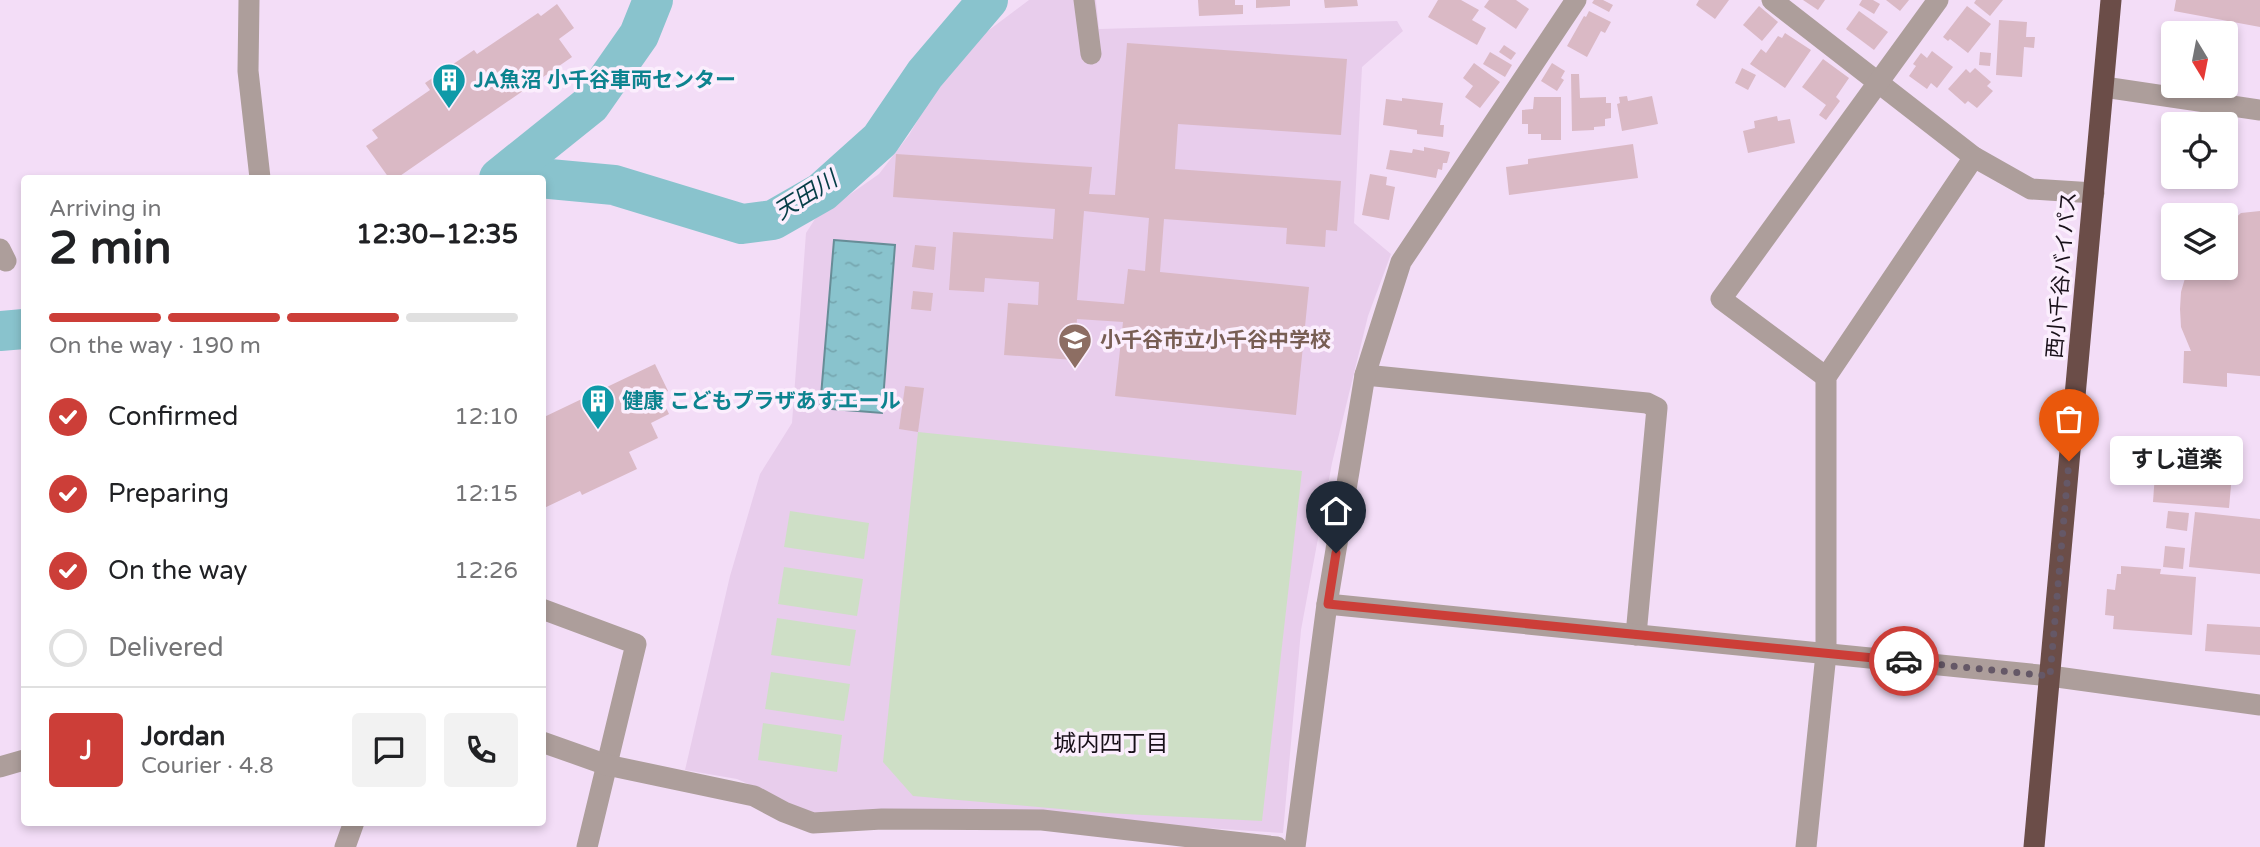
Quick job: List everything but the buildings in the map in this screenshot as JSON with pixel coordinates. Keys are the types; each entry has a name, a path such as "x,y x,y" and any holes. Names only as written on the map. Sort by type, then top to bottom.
{"highway":[{"name":"西小千谷バイパス","path":"2034,847 2111,0"}],"street":[{"path":"249,0 248,71 260,175"},
{"path":"1084,0 1091,54"},
{"path":"1295,847 1328,604 1365,375 1401,262 1576,0"},
{"path":"1772,0 1974,157 2031,189 2094,193"},
{"path":"1826,377 1721,299 1938,0"},
{"path":"2104,87 2260,110"},
{"path":"1806,847 1826,654 1826,377 1974,157"},
{"path":"1365,375 1647,403 1657,408 1636,635"},
{"path":"1328,604 2050,676 2260,705"},
{"path":"546,610 636,644 587,847"},
{"path":"546,743 607,765 754,796 813,823 882,819 1042,820 1277,847"},
{"path":"0,767 21,761"},
{"path":"345,847 353,826"}],"shaded area":[{"name":"小千谷市立小千谷中学校","path":"1029,0 1096,0 1099,29 1397,21 1403,31 1362,67 1354,223 1391,254 1368,316 1332,463 1301,630 1283,833 1190,827 820,815 784,805 764,791 737,779 685,770 730,576 760,474 792,423 806,233 815,219 879,174 973,42"},
{"path":"918,432 1302,471 1262,821 1105,813 913,796 883,762"},
{"path":"790,511 869,523 864,559 784,547"},
{"path":"784,567 863,579 857,616 778,604"},
{"path":"777,618 856,630 850,666 771,655"},
{"path":"771,672 850,684 844,721 765,709"},
{"path":"763,723 842,735 837,772 758,760"}],"water":[{"path":"834,240 895,245 882,413 820,408"}],"waterway":[{"path":"503,175 590,105 639,35 653,0"},
{"name":"天田川","path":"546,179 614,185 742,224 773,220 822,192 880,140 925,74 988,0"},
{"path":"0,331 21,329"}],"way so far":[{"path":"1904,661 2050,676 2069,461"}],"place":[{"name":"JA魚沼 小千谷車両センター","path":"449,110"},
{"name":"小千谷市立小千谷中学校","path":"1075,370"},
{"name":"健康 こどもプラザあすエール","path":"598,431"},
{"name":"すし道楽","path":"2069,461"}],"district":[{"name":"城内四丁目","path":"1111,744"}],"route":[{"path":"1336,553 1328,604 1904,661"}]}
